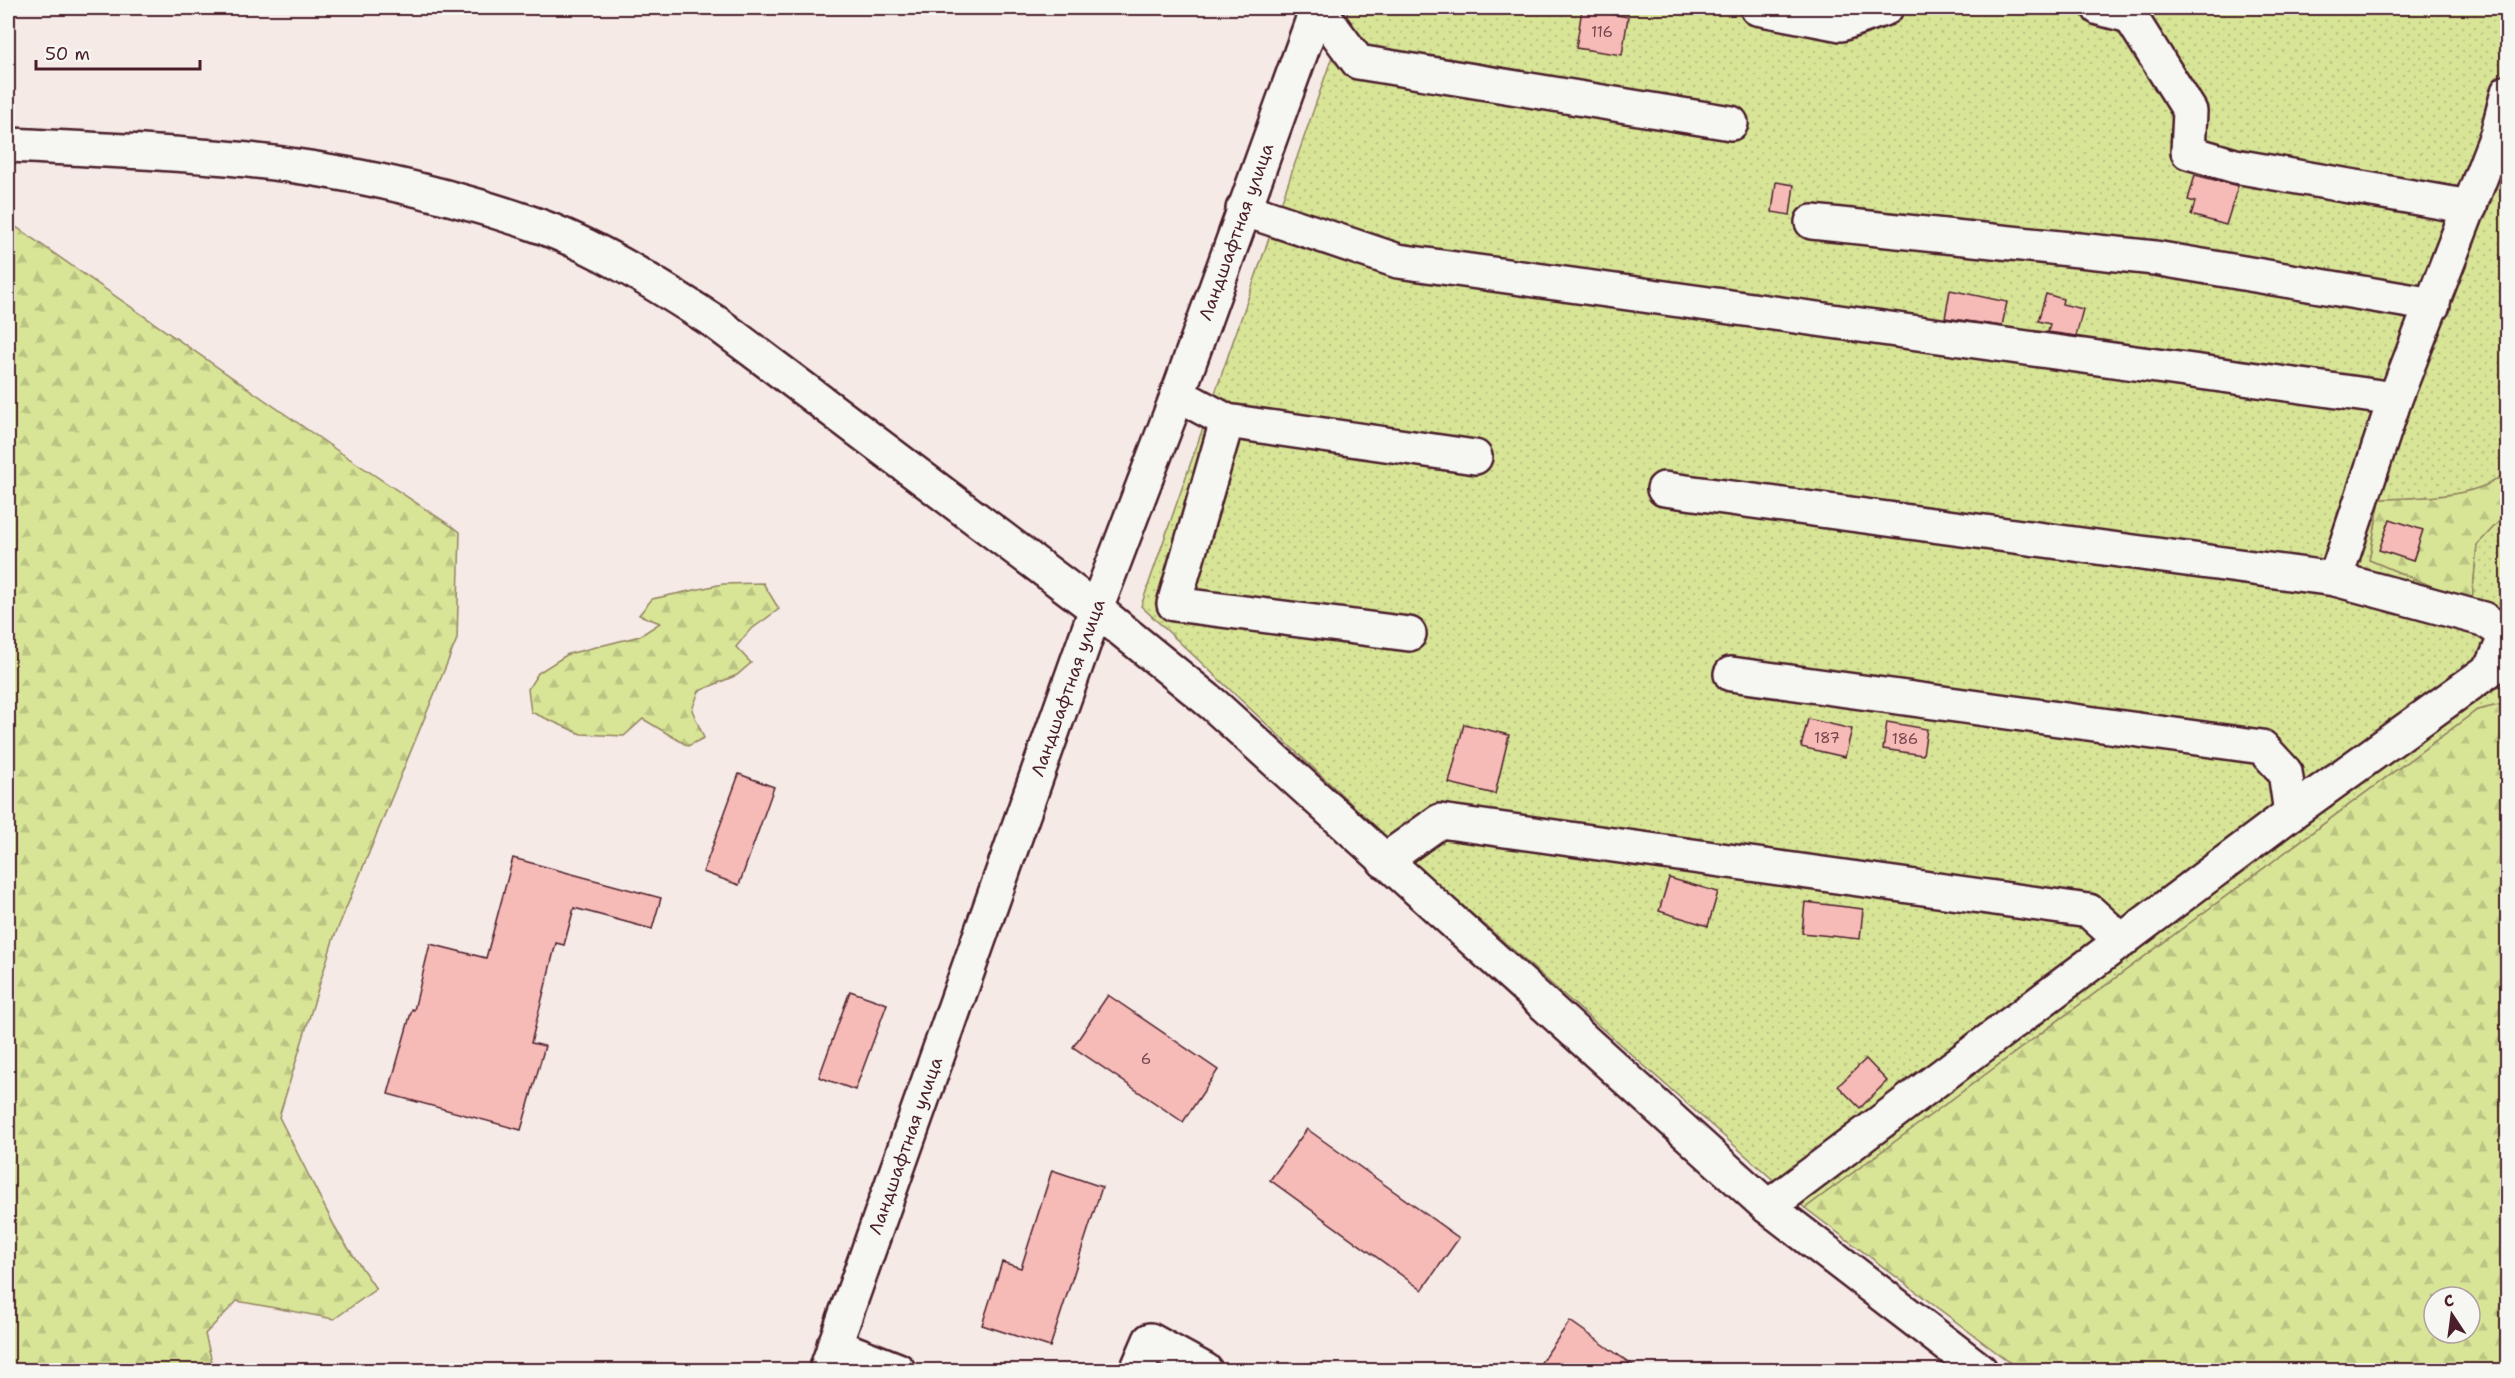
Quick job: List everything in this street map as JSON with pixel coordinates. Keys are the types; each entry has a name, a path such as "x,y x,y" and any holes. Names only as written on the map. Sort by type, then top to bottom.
{"street":[{"path":"1317,8 1358,62 1731,123"},
{"name":"Ландшафтная улица","path":"830,1358 1096,609 1177,394 1317,8"},
{"path":"1757,8 1841,24 1886,8"},
{"path":"2099,8 2130,16 2190,111 2188,152 2235,166 2470,207"},
{"path":"2335,579 2395,399 2497,135 2508,92"},
{"path":"8,145 249,160 351,175 446,198 542,228 589,248 715,322 1096,609 1214,705 1768,1207 1980,1371"},
{"path":"1243,209 1398,261 2395,399"},
{"path":"1812,222 2155,258 2433,305"},
{"path":"1177,394 1227,421 1474,457"},
{"path":"1227,421 1174,604 1409,634"},
{"path":"1664,489 2335,579 2483,619 2507,635 2492,668 2291,813 1768,1207"},
{"path":"1731,674 2262,747 2285,772 2291,813"},
{"path":"1384,861 1440,821 2089,911 2121,941"},
{"path":"1137,1371 1150,1340 1205,1371"},
{"path":"830,1358 898,1371"}],"green space":[{"path":"1349,8 2507,8 2507,471 2482,487 2448,495 2380,499 2369,560 2472,603 2477,545 2507,513 2507,703 2477,710 1805,1208 1409,858 1141,606"},
{"path":"8,226 16,227 338,451 460,532 457,639 333,940 279,1117 338,1233 376,1289 334,1319 237,1301 205,1334 214,1370 8,1370"},
{"path":"2507,471 2507,513 2477,545 2472,603 2369,560 2380,499 2448,495 2482,487"},
{"path":"763,583 779,609 749,631 736,647 751,663 737,675 699,691 692,710 704,738 688,746 643,719 624,736 581,734 531,712 528,689 538,673 568,654 640,636 660,623 639,615 652,599 723,584"},
{"path":"2507,703 2507,1370 2020,1370 1805,1208 2477,710"}],"building":[{"path":"1582,9 1628,17 1622,55 1576,48"},
{"path":"2195,175 2238,186 2226,225 2191,215 2195,202 2188,200"},
{"path":"1776,182 1794,185 1790,215 1772,212"},
{"path":"1950,290 2007,302 2002,326 1945,318"},
{"path":"2046,294 2063,299 2062,304 2083,309 2076,336 2048,332 2050,324 2038,321"},
{"path":"2390,519 2423,530 2413,561 2379,550"},
{"path":"1808,719 1852,729 1845,757 1801,747"},
{"path":"1887,722 1927,729 1923,755 1883,749"},
{"path":"1464,724 1509,735 1495,794 1449,783"},
{"path":"739,774 774,787 739,885 703,872"},
{"path":"513,858 661,898 652,929 574,908 564,945 556,943 531,1043 545,1046 521,1130 388,1094 412,1009 414,1010 430,944 486,958"},
{"path":"1669,878 1718,892 1708,926 1659,911"},
{"path":"1805,902 1863,909 1860,939 1802,933"},
{"path":"850,991 887,1004 855,1090 819,1077"},
{"path":"1108,995 1218,1070 1183,1122 1073,1047"},
{"path":"1866,1059 1887,1081 1860,1108 1838,1086"},
{"path":"1307,1129 1459,1238 1422,1290 1270,1180"},
{"path":"1052,1170 1102,1187 1050,1347 982,1325 1002,1262 1021,1268"},
{"path":"1570,1321 1641,1371 1535,1371"}]}
